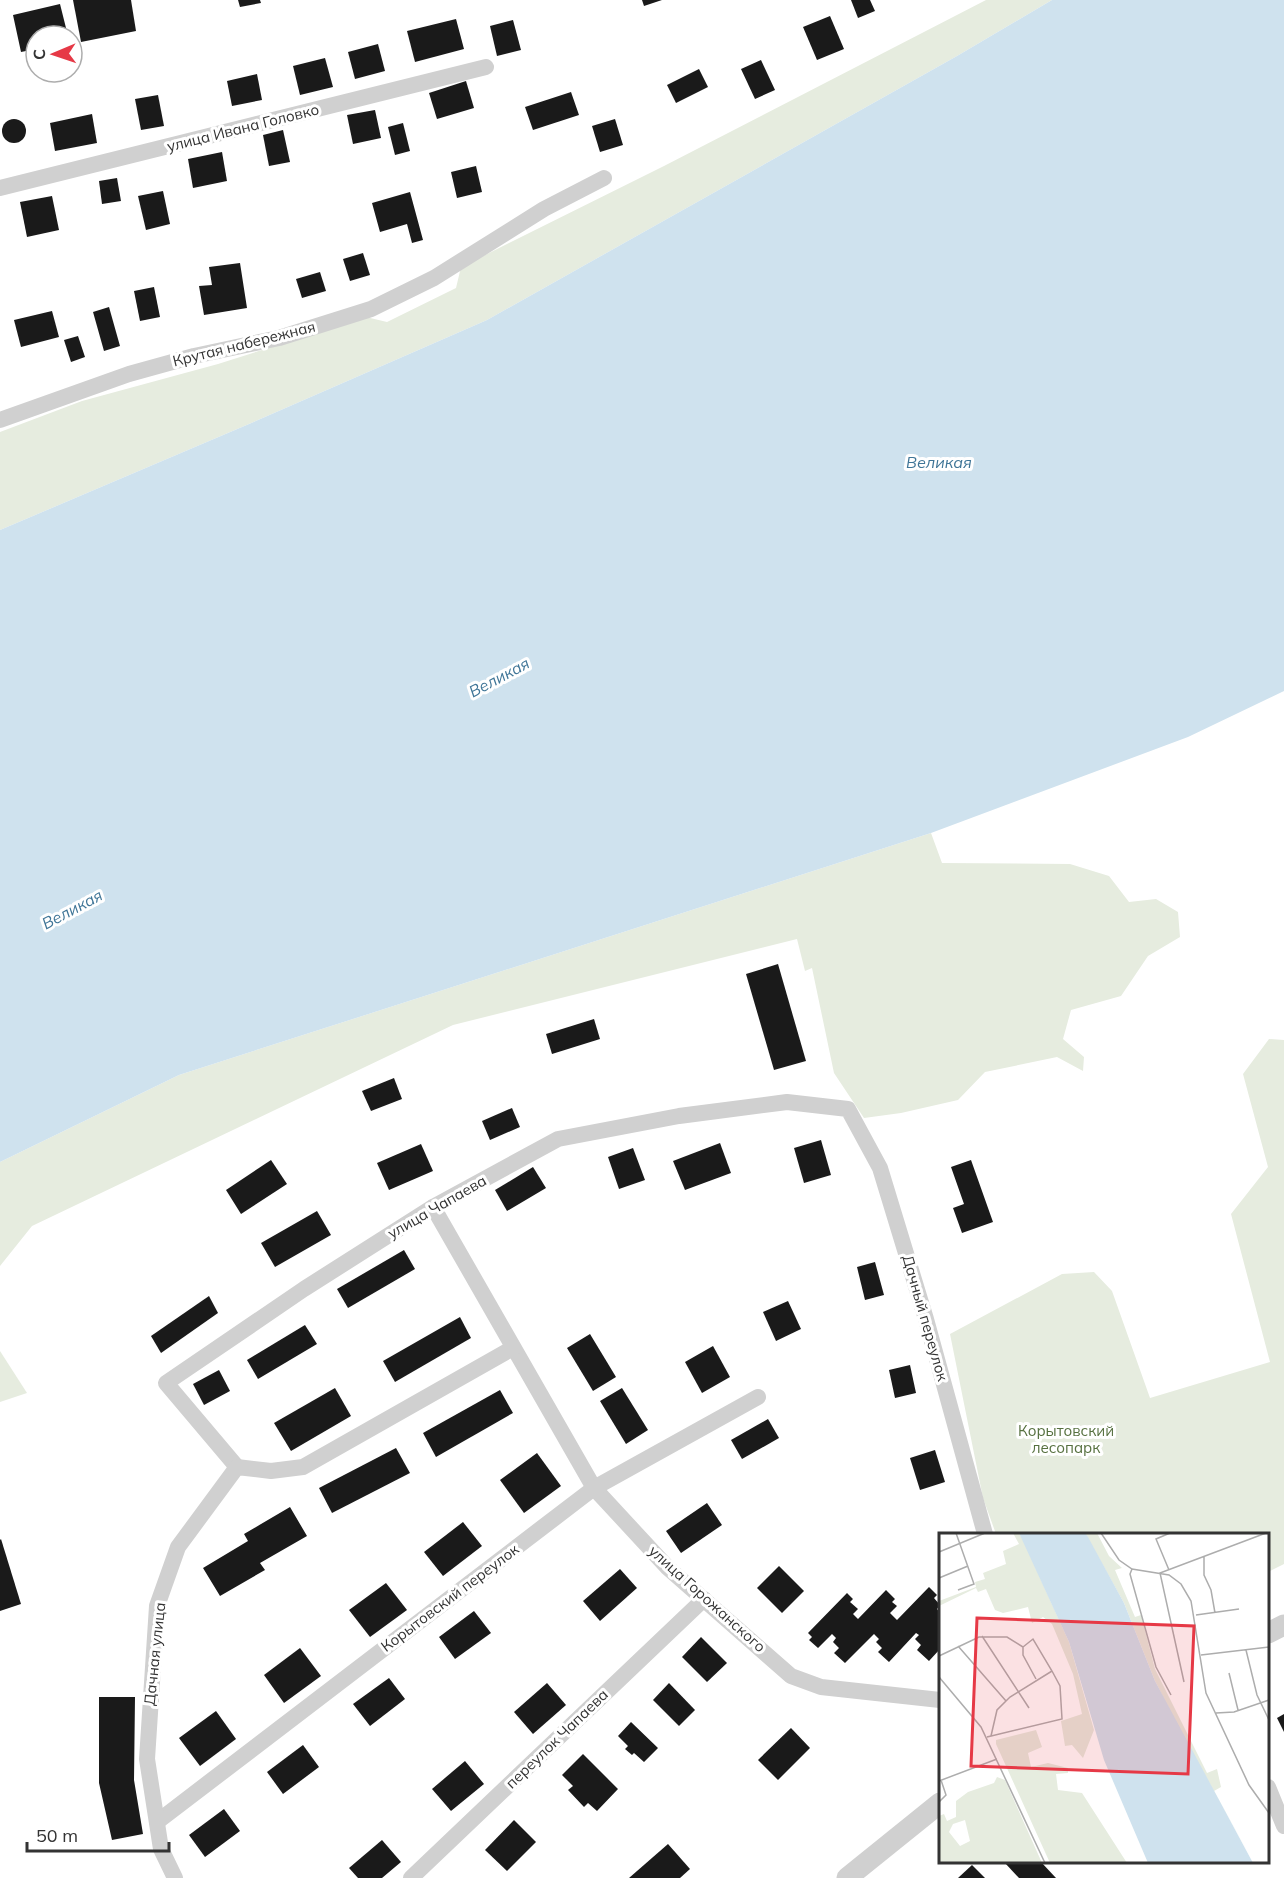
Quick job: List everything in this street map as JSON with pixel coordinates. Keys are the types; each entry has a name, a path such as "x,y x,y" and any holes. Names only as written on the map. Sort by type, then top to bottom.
{"street":[{"name":"улица Ивана Головко","path":"0,188 486,67"},
{"name":"Крутая набережная","path":"0,420 129,374 194,356 279,338 371,309 434,278 544,209 604,178"},
{"name":"улица Чапаева","path":"237,1467 166,1383 304,1288 433,1207 558,1139 679,1116 787,1102 848,1109"},
{"name":"Дачный переулок","path":"848,1109 880,1168 926,1319 985,1533"},
{"name":"улица Горожанского","path":"433,1207 594,1488 668,1568 792,1676 821,1687 939,1700"},
{"path":"237,1467 271,1471 303,1467 513,1347"},
{"name":"Корытовский переулок","path":"157,1822 594,1488 758,1397"},
{"name":"Дачная улица","path":"175,1878 161,1849 147,1759 157,1606 178,1547 237,1467"},
{"name":"переулок Чапаева","path":"411,1878 704,1599"},
{"path":"1269,1632 1284,1625"},
{"path":"1269,1788 1284,1826"},
{"path":"847,1878 939,1804"}],"green space":[{"path":"986,0 1052,0 957,56 487,320 0,530 0,432 82,401 218,364 366,317 387,322 456,288 461,267 664,166"},
{"path":"931,833 942,863 1070,864 1109,876 1129,902 1156,899 1178,912 1180,937 1148,956 1121,996 1071,1010 1063,1039 1084,1057 1083,1071 1057,1057 985,1072 958,1100 901,1113 864,1118 834,1073 812,968 805,971 797,939 453,1025 32,1226 0,1266 0,1162 179,1075"},
{"name":"Корытовский лесопарк","path":"1269,1039 1284,1040 1284,1564 1269,1572 1269,1533 996,1533 983,1498 950,1334 1062,1274 1094,1272 1112,1291 1150,1398 1270,1362 1231,1214 1268,1167 1243,1074"},
{"path":"0,1351 27,1393 0,1402"}],"water":[{"name":"Великая","path":"1052,0 1284,0 1284,691 1188,737 931,833 179,1075 0,1162 0,530 487,320 957,56"}],"building":[{"path":"73,0 131,0 136,31 84,41 84,24 78,24"},
{"path":"238,0 260,0 261,3 240,7"},
{"path":"642,0 662,0 644,6"},
{"path":"851,0 870,0 875,11 858,18"},
{"path":"60,4 65,24 24,24 24,51 21,52 13,15"},
{"path":"830,16 844,49 817,60 803,27"},
{"path":"456,19 464,49 415,62 407,31"},
{"path":"513,20 521,50 497,56 490,26"},
{"path":"378,44 385,71 355,79 348,52"},
{"path":"325,58 333,87 300,95 293,66"},
{"path":"761,60 775,90 755,99 741,69"},
{"path":"699,69 708,87 676,103 667,85"},
{"path":"257,74 262,100 232,106 227,81"},
{"path":"466,81 474,108 437,119 429,93"},
{"path":"571,92 579,115 533,130 525,107"},
{"path":"158,95 164,126 141,130 135,99"},
{"path":"375,110 381,138 353,144 347,115"},
{"path":"92,114 97,143 55,151 50,123"},
{"path":"14,119 22,123 26,131 22,139 14,143 6,139 2,131 6,123"},
{"path":"615,119 623,145 600,152 592,126"},
{"path":"403,123 410,151 395,155 388,127"},
{"path":"283,130 290,162 269,166 263,135"},
{"path":"222,152 227,181 193,188 188,159"},
{"path":"476,166 482,192 457,198 451,172"},
{"path":"117,178 121,201 102,204 99,181"},
{"path":"163,191 170,224 146,230 138,196"},
{"path":"410,192 423,240 412,243 407,224 380,232 372,203"},
{"path":"52,196 59,230 27,237 20,202"},
{"path":"363,253 370,275 350,281 343,259"},
{"path":"240,263 247,308 204,315 199,286 212,285 209,267"},
{"path":"320,272 326,291 302,298 296,279"},
{"path":"154,287 160,317 140,321 134,291"},
{"path":"109,307 120,346 104,351 93,312"},
{"path":"52,311 59,337 21,347 14,320"},
{"path":"78,336 85,357 71,362 64,340"},
{"path":"778,964 806,1061 774,1070 746,974"},
{"path":"594,1019 600,1039 552,1054 546,1034"},
{"path":"394,1078 402,1099 371,1111 362,1091"},
{"path":"512,1108 520,1127 490,1140 482,1121"},
{"path":"821,1140 831,1175 804,1183 794,1148"},
{"path":"720,1143 731,1173 685,1190 673,1161"},
{"path":"421,1144 433,1171 389,1190 377,1163"},
{"path":"633,1148 645,1180 619,1189 608,1157"},
{"path":"271,1160 287,1184 241,1214 226,1190"},
{"path":"971,1160 993,1222 962,1233 953,1208 964,1204 951,1167"},
{"path":"533,1167 546,1188 507,1211 495,1190"},
{"path":"317,1211 331,1235 275,1267 261,1243"},
{"path":"404,1250 415,1269 348,1308 337,1289"},
{"path":"875,1262 884,1295 865,1300 857,1267"},
{"path":"209,1296 218,1313 161,1353 151,1336"},
{"path":"788,1301 801,1329 776,1341 763,1312"},
{"path":"460,1317 471,1338 395,1382 383,1361"},
{"path":"305,1325 317,1344 258,1379 247,1360"},
{"path":"590,1334 616,1377 593,1391 567,1348"},
{"path":"713,1346 730,1377 702,1393 685,1362"},
{"path":"910,1365 916,1393 895,1398 889,1370"},
{"path":"219,1370 230,1391 204,1405 193,1384"},
{"path":"335,1388 351,1416 291,1451 274,1423"},
{"path":"622,1388 648,1430 626,1444 600,1401"},
{"path":"500,1390 513,1413 436,1457 423,1433"},
{"path":"768,1419 779,1438 742,1459 731,1440"},
{"path":"396,1448 410,1473 332,1513 319,1488"},
{"path":"935,1450 945,1482 920,1490 910,1458"},
{"path":"537,1453 561,1486 524,1513 500,1480"},
{"path":"707,1503 722,1525 681,1553 666,1531"},
{"path":"290,1507 307,1536 260,1563 265,1570 220,1596 203,1568 248,1541 244,1534"},
{"path":"463,1522 482,1546 443,1576 424,1552"},
{"path":"0,1540 21,1604 0,1611"},
{"path":"779,1566 804,1591 782,1613 757,1588"},
{"path":"620,1569 637,1588 600,1621 583,1601"},
{"path":"386,1583 407,1610 370,1637 349,1610"},
{"path":"929,1587 937,1595 934,1598 939,1604 937,1609 939,1612 939,1650 929,1661 917,1650 921,1645 915,1639 919,1635 916,1633 889,1662 878,1652 882,1648 876,1642 879,1639 874,1634 845,1663 834,1653 839,1648 833,1642 836,1638 832,1634 818,1648 809,1640 812,1637 808,1633 847,1593 853,1599 850,1602 858,1609 853,1614 858,1619 886,1590 895,1599 892,1602 897,1606 890,1613 897,1620"},
{"path":"474,1611 491,1633 455,1659 439,1637"},
{"path":"701,1637 727,1663 707,1682 682,1657"},
{"path":"300,1648 321,1676 284,1703 264,1675"},
{"path":"389,1678 405,1699 370,1726 353,1704"},
{"path":"547,1683 566,1705 533,1734 514,1712"},
{"path":"669,1683 695,1710 679,1726 653,1700"},
{"path":"99,1697 135,1697 134,1780 143,1834 112,1840 99,1783"},
{"path":"216,1711 236,1739 200,1766 179,1738"},
{"path":"1284,1714 1284,1732 1277,1718"},
{"path":"631,1722 658,1748 644,1762 625,1749 628,1746 618,1736"},
{"path":"791,1728 810,1748 778,1780 758,1760"},
{"path":"303,1745 319,1767 283,1794 267,1772"},
{"path":"583,1754 618,1789 597,1811 588,1803 584,1807 568,1790 573,1786 562,1775"},
{"path":"465,1761 484,1784 451,1811 432,1789"},
{"path":"224,1809 240,1831 205,1857 189,1835"},
{"path":"514,1820 536,1842 507,1871 485,1850"},
{"path":"382,1840 401,1862 382,1878 358,1878 349,1868"},
{"path":"668,1844 690,1869 680,1878 629,1878"},
{"path":"1005,1863 1042,1863 1056,1878 1019,1878"},
{"path":"972,1865 985,1878 958,1878"}]}
